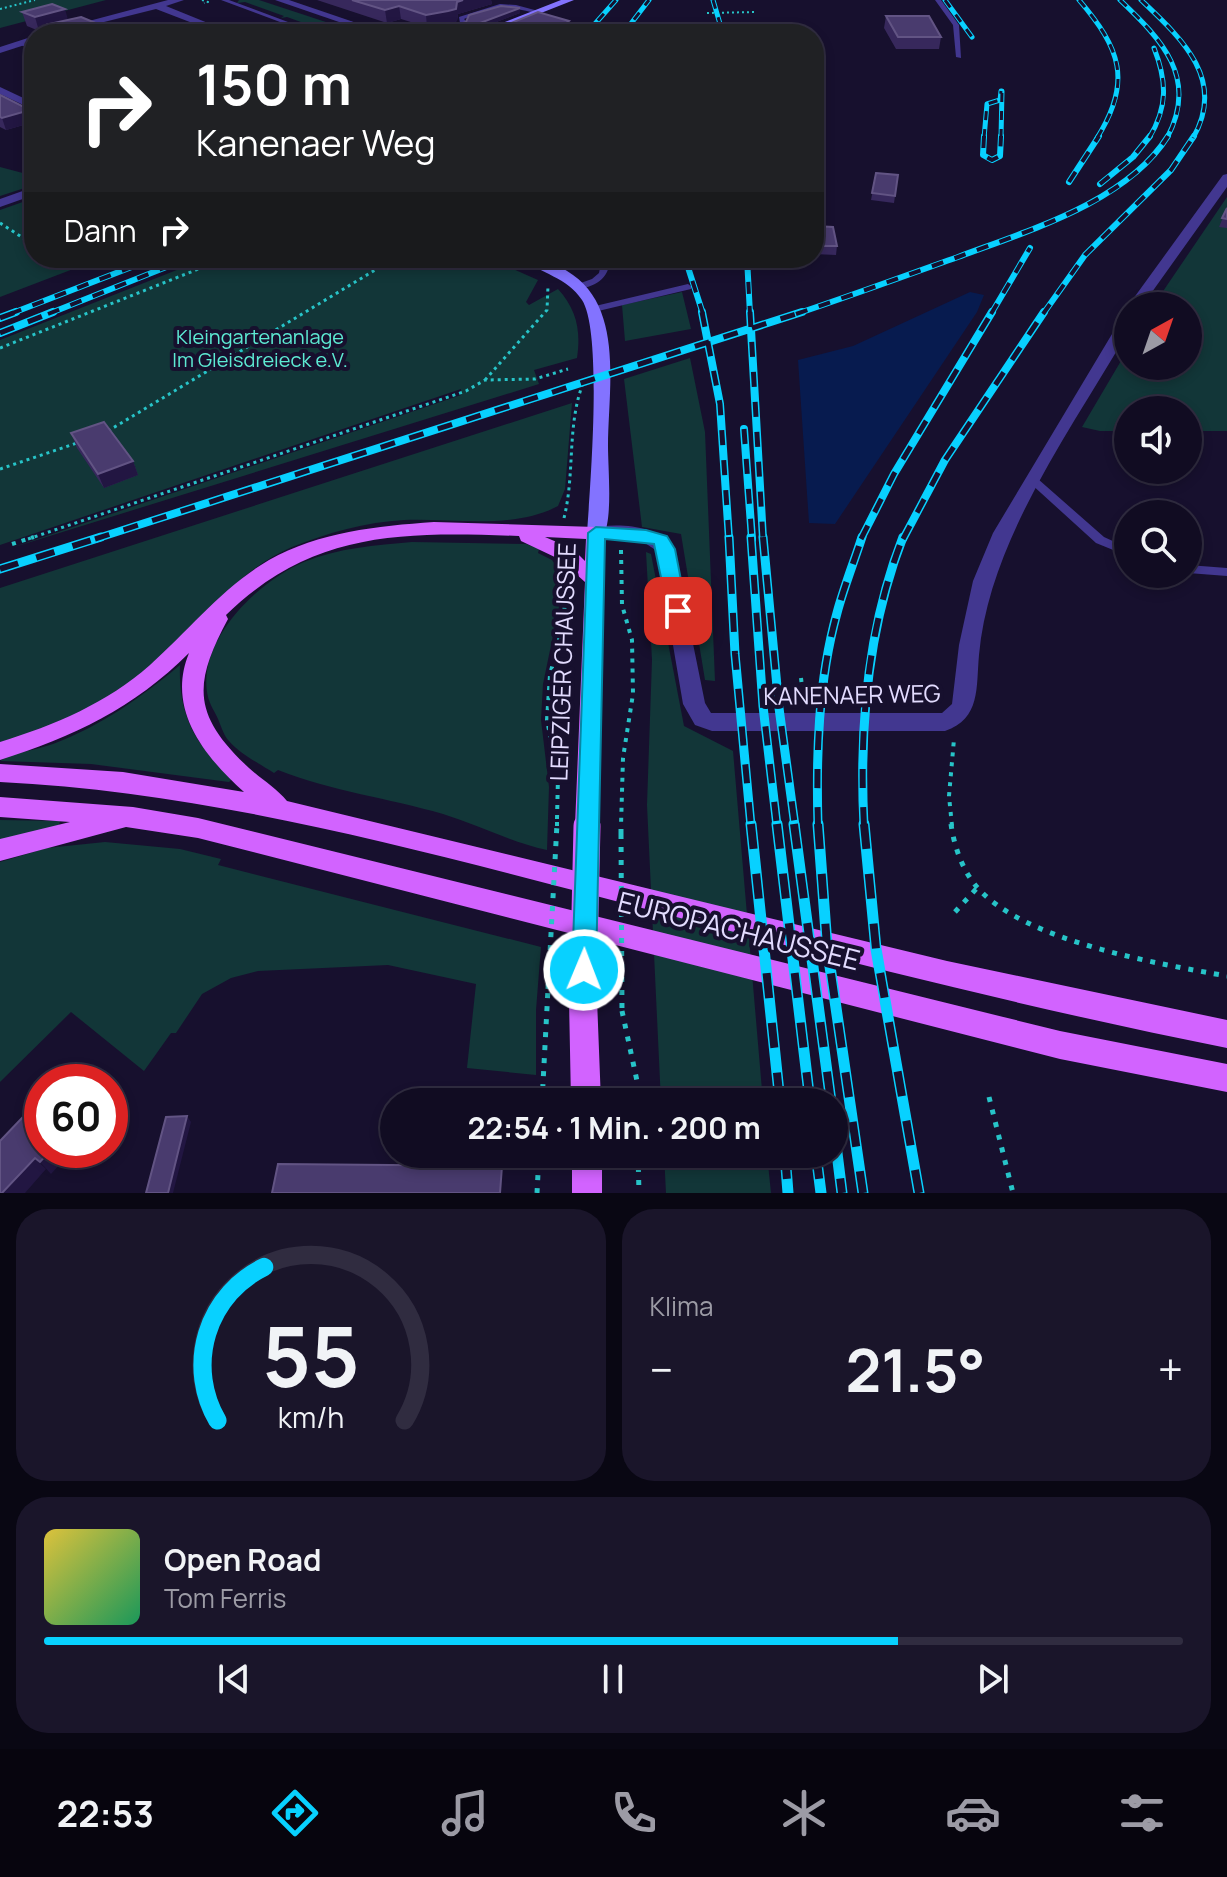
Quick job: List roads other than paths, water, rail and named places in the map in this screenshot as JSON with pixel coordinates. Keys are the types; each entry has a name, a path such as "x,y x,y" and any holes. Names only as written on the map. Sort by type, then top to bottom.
{"main road":[{"path":"506,24 569,0"},
{"name":"LEIPZIGER CHAUSSEE","path":"550,268 578,287 594,309 601,361 583,999 586,1088"},
{"path":"509,531 555,547 594,580"},
{"path":"0,751 57,734 98,714 131,693 248,583 277,563 331,541 392,532 596,533"},
{"path":"225,606 198,657 192,681 194,707 210,742 222,757 280,807"},
{"name":"EUROPACHAUSSEE","path":"0,773 99,777 280,807 971,979 1227,1034"},
{"name":"EUROPACHAUSSEE","path":"0,807 133,817 263,843 1060,1045 1227,1078"},
{"path":"0,850 133,817"},
{"path":"587,1168 587,1193"}],"street":[{"path":"80,24 179,0"},
{"path":"280,0 351,24"},
{"path":"157,6 204,24"},
{"path":"0,50 24,43"},
{"path":"0,90 24,102"},
{"path":"1145,292 1227,178"},
{"path":"0,203 24,195"},
{"name":"KANENAER WEG","path":"596,533 661,540 666,549 694,704 703,719 712,722 945,722 957,716 963,704 969,645 983,581 1002,533 1114,343"}],"lane":[{"path":"224,0 290,24"},
{"path":"519,6 531,0"},
{"path":"938,0 956,25 959,57"},
{"path":"462,24 461,18 507,3 539,12"},
{"path":"578,287 602,276 607,268"},
{"path":"594,309 688,287"},
{"path":"1034,481 1100,540 1114,546"},
{"path":"1202,570 1227,572"}],"water":[{"path":"970,292 984,295 977,312 835,524 809,523 798,360 853,346"}],"railway":[{"path":"595,24 616,0"},
{"path":"631,24 649,0"},
{"path":"713,0 720,24"},
{"path":"945,0 972,37"},
{"path":"1079,0 1104,34 1117,66 1115,99 1097,138"},
{"path":"1120,0 1162,45 1177,79 1179,97 1176,116 1168,136"},
{"path":"1141,0 1184,45 1202,78 1205,97 1202,117 1194,137"},
{"path":"1149,138 1160,116 1164,94 1154,48"},
{"path":"984,138 987,104 1000,100 1001,91"},
{"path":"1001,138 1002,91"},
{"path":"984,136 983,155 992,160 1000,156 1001,136"},
{"path":"1069,182 1099,136"},
{"path":"1100,184 1133,157 1150,136"},
{"path":"799,313 1074,212 1128,179 1150,159 1168,136"},
{"path":"1043,314 1085,255 1171,170 1194,137"},
{"path":"991,314 1030,248"},
{"path":"10,314 129,268"},
{"path":"48,314 164,268"},
{"path":"688,268 703,314"},
{"path":"748,268 750,314"},
{"path":"0,318 16,312"},
{"path":"0,333 53,312"},
{"path":"702,312 708,342"},
{"path":"750,312 751,328"},
{"path":"862,537 894,474 992,312"},
{"path":"903,539 945,460 1044,312"},
{"path":"751,328 799,313"},
{"path":"708,342 751,328"},
{"path":"751,328 763,539"},
{"path":"95,539 708,342"},
{"path":"708,342 720,404 729,539"},
{"path":"744,429 752,539"},
{"path":"0,569 101,537"},
{"path":"729,537 735,654 751,826"},
{"path":"751,537 763,706 777,826"},
{"path":"763,537 779,708 795,826"},
{"path":"818,826 818,746 826,665 837,613 862,537"},
{"path":"864,826 863,752 868,679 881,607 903,537"},
{"path":"751,824 779,1088"},
{"path":"777,824 808,1088"},
{"path":"794,824 829,1088"},
{"path":"818,824 827,946 863,1193"},
{"path":"864,824 876,949 919,1193"},
{"path":"786,1168 788,1193"},
{"path":"818,1168 821,1193"},
{"path":"839,1168 842,1193"}],"park label":[{"name":"Kleingartenanlage Im Gleisdreieck e.V.","path":"260,348"}]}
